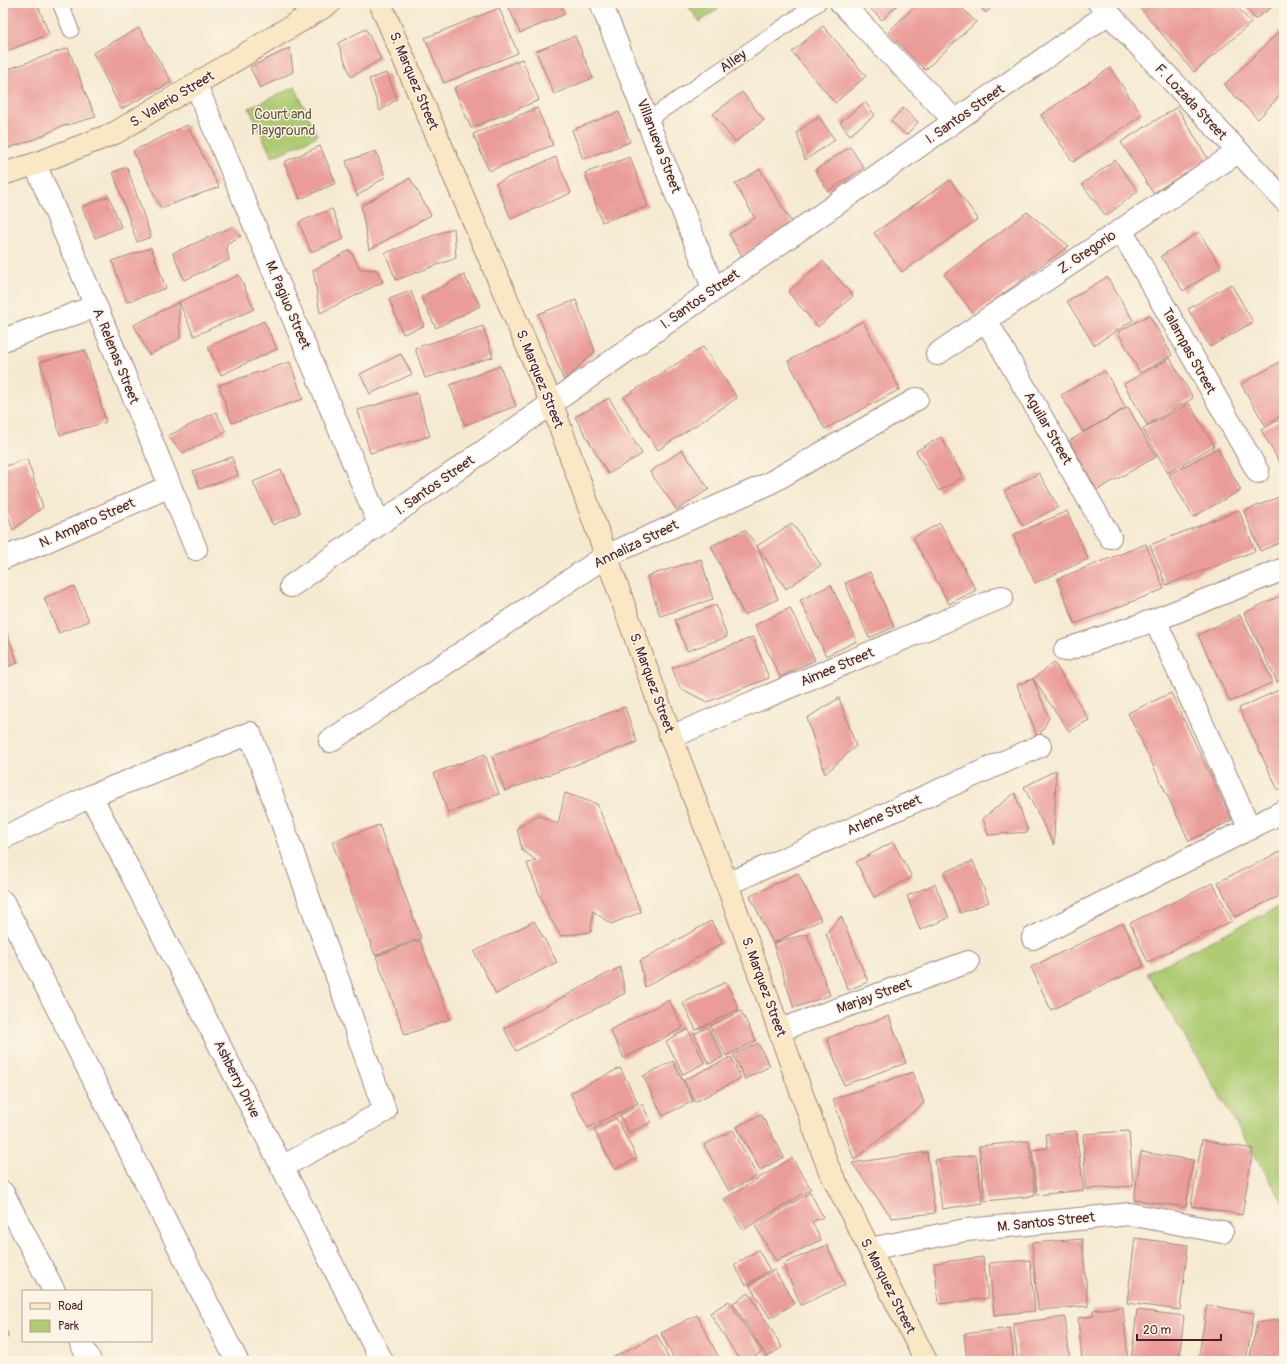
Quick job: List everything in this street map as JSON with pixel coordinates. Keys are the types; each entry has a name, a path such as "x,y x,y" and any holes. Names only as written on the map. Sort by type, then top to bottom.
{"street":[{"name":"S. Valerio Street","path":"3,174 35,164 115,132 196,85 330,3"},
{"name":"S. Marquez Street","path":"380,3 552,404 606,556 780,1030 828,1167 926,1361"},
{"name":"Villanueva Street","path":"601,3 714,290"},
{"path":"841,3 955,121"},
{"name":"I. Santos Street","path":"291,586 955,121 1104,8"},
{"name":"F. Lozada Street","path":"1104,8 1284,200"},
{"name":"M. Pagiuo Street","path":"196,85 379,524"},
{"name":"Z. Gregorio","path":"937,354 1238,152"},
{"name":"A. Relenas Street","path":"35,164 96,306 196,549"},
{"name":"Talampas Street","path":"1121,230 1258,472"},
{"path":"3,340 96,306"},
{"name":"Aguilar Street","path":"986,320 1110,537"},
{"name":"Annaliza Street","path":"330,742 606,556 768,484 917,399"},
{"name":"N. Amparo Street","path":"3,558 47,541 170,486"},
{"path":"1065,650 1155,620 1284,569"},
{"name":"Aimee Street","path":"672,737 1002,597"},
{"path":"1155,620 1250,829"},
{"path":"3,838 91,796 250,733 385,1111 282,1167"},
{"name":"Arlene Street","path":"727,884 1040,746"},
{"name":"Ashberry Drive","path":"91,796 382,1361"},
{"path":"1033,938 1284,811"},
{"path":"3,902 237,1361"},
{"name":"Marjay Street","path":"780,1030 968,962"},
{"path":"3,1193 53,1290"},
{"name":"M. Santos Street","path":"869,1249 966,1230 1130,1214 1222,1232"},
{"path":"80,1342 90,1361"}],"lane":[{"path":"60,3 70,30"},
{"name":"Alley","path":"648,120 818,3"}],"green space":[{"path":"686,3 726,3 700,22"},
{"name":"Court and Playground","path":"295,87 317,136 272,157 249,108"},
{"path":"1284,904 1284,1204 1147,973"}],"building":[{"path":"3,3 37,3 49,34 3,53"},
{"path":"288,3 306,3 294,11"},
{"path":"507,3 560,3 565,14 520,33"},
{"path":"865,3 899,3 882,20"},
{"path":"918,3 957,3 976,22 925,70 888,32"},
{"path":"976,3 996,3 986,13"},
{"path":"1136,3 1234,3 1251,23 1194,72"},
{"path":"1247,3 1278,3 1255,19 1245,5"},
{"path":"499,8 518,53 444,83 425,38"},
{"path":"823,26 866,76 835,103 792,52"},
{"path":"1284,27 1284,91 1258,119 1224,85"},
{"path":"139,28 172,82 121,109 93,53"},
{"path":"366,29 381,59 351,77 338,43"},
{"path":"575,36 593,78 554,94 536,51"},
{"path":"68,48 96,117 60,127 38,138 6,149 3,142 3,71"},
{"path":"290,48 293,72 260,88 250,67"},
{"path":"522,59 539,100 471,128 454,88"},
{"path":"1110,68 1142,115 1073,162 1041,115"},
{"path":"387,73 397,99 380,111 369,79"},
{"path":"742,92 764,120 735,142 713,114"},
{"path":"865,102 875,115 850,135 840,122"},
{"path":"1177,107 1208,159 1153,193 1121,142"},
{"path":"537,108 553,145 489,171 473,134"},
{"path":"903,108 918,122 906,135 891,121"},
{"path":"619,112 630,142 583,159 572,130"},
{"path":"819,117 835,140 805,160 797,132"},
{"path":"187,125 219,187 161,208 133,151"},
{"path":"320,146 336,183 300,199 284,162"},
{"path":"850,147 864,168 828,191 815,170"},
{"path":"376,151 385,177 357,196 346,161"},
{"path":"556,157 571,193 511,219 496,183"},
{"path":"630,157 648,206 602,222 585,173"},
{"path":"1115,160 1138,191 1106,216 1082,184"},
{"path":"127,167 151,237 137,242 113,172"},
{"path":"760,169 793,225 742,256 729,234 755,218 735,184"},
{"path":"410,178 431,215 369,250 361,206"},
{"path":"950,180 978,219 902,272 874,233"},
{"path":"109,196 121,227 95,238 82,207"},
{"path":"332,209 344,239 311,252 299,222"},
{"path":"1027,212 1069,246 974,315 944,274"},
{"path":"232,227 241,236 226,244 229,260 184,280 173,253"},
{"path":"454,228 456,258 396,280 385,253"},
{"path":"1199,232 1221,267 1183,291 1161,256"},
{"path":"151,248 166,288 127,302 112,261"},
{"path":"350,250 360,269 377,270 383,282 320,313 313,270"},
{"path":"823,261 853,296 818,327 788,292"},
{"path":"239,275 254,309 194,336 179,302"},
{"path":"464,275 480,306 436,328 421,297"},
{"path":"1107,277 1133,320 1094,345 1067,301"},
{"path":"1231,284 1253,322 1210,347 1188,309"},
{"path":"411,291 424,326 403,334 389,299"},
{"path":"576,300 595,351 564,381 538,314"},
{"path":"179,302 180,339 149,355 134,325"},
{"path":"1149,315 1172,355 1140,373 1118,332"},
{"path":"264,321 277,349 221,375 208,347"},
{"path":"863,321 900,389 825,429 788,361"},
{"path":"483,326 493,357 425,378 415,348"},
{"path":"703,347 737,398 658,450 624,397"},
{"path":"85,350 106,422 60,435 40,362"},
{"path":"401,354 412,374 370,394 360,374"},
{"path":"1170,358 1193,398 1147,425 1124,384"},
{"path":"1283,360 1284,414 1265,425 1241,384"},
{"path":"290,362 303,399 232,423 219,385"},
{"path":"500,366 516,406 465,425 450,385"},
{"path":"1105,371 1126,408 1083,432 1061,395"},
{"path":"417,393 430,436 370,453 358,410"},
{"path":"609,398 642,454 608,474 575,417"},
{"path":"1189,403 1214,446 1168,473 1143,429"},
{"path":"1128,407 1156,457 1097,490 1069,441"},
{"path":"216,412 226,432 183,453 168,436"},
{"path":"1284,417 1284,470 1261,430"},
{"path":"941,437 963,477 939,491 916,451"},
{"path":"1217,448 1241,490 1193,517 1169,475"},
{"path":"682,450 709,489 677,510 650,472"},
{"path":"232,457 238,475 200,489 193,471"},
{"path":"27,459 43,507 13,530 3,501 3,467"},
{"path":"281,470 300,513 273,525 253,482"},
{"path":"1039,473 1058,507 1023,526 1004,491"},
{"path":"1284,495 1284,541 1260,551 1244,511"},
{"path":"1239,510 1255,551 1166,585 1150,545"},
{"path":"1067,511 1088,559 1035,583 1013,535"},
{"path":"792,523 821,565 786,589 757,546"},
{"path":"940,523 976,590 949,604 913,538"},
{"path":"745,530 757,546 778,599 744,615 711,546"},
{"path":"1146,544 1164,589 1075,624 1057,579"},
{"path":"701,559 713,599 660,616 647,576"},
{"path":"870,572 894,627 869,638 845,583"},
{"path":"831,585 857,641 826,656 800,600"},
{"path":"74,586 89,621 59,633 44,598"},
{"path":"1284,594 1284,678 1277,682 1244,613"},
{"path":"716,605 727,637 687,651 675,620"},
{"path":"790,608 815,660 780,677 755,625"},
{"path":"1240,615 1273,682 1230,702 1198,635"},
{"path":"3,622 18,663 3,668"},
{"path":"753,637 769,678 707,702 680,688 672,668"},
{"path":"1054,662 1089,720 1069,731 1033,679"},
{"path":"1033,679 1049,718 1038,738 1017,685"},
{"path":"1279,690 1284,701 1284,787 1278,790 1239,708"},
{"path":"1171,693 1232,820 1189,841 1128,713"},
{"path":"839,698 856,746 825,774 807,718"},
{"path":"625,707 637,742 505,791 492,756"},
{"path":"485,754 499,794 448,813 434,773"},
{"path":"1056,770 1054,845 1024,787"},
{"path":"565,793 597,804 641,912 611,924 593,911 591,932 561,936 548,915 527,864 536,860 522,850 517,828 538,815 558,824"},
{"path":"1015,793 1028,832 988,835 983,818"},
{"path":"379,825 421,938 375,955 332,842"},
{"path":"893,842 912,877 874,897 856,862"},
{"path":"1284,850 1284,894 1235,917 1218,882"},
{"path":"973,861 989,902 960,913 944,872"},
{"path":"798,873 821,920 773,943 750,896"},
{"path":"1213,883 1232,921 1148,962 1130,923"},
{"path":"935,884 949,918 920,930 907,896"},
{"path":"841,916 868,982 848,990 826,934"},
{"path":"534,921 557,962 496,994 474,952"},
{"path":"711,921 723,943 645,987 640,961"},
{"path":"1123,923 1144,966 1051,1010 1031,967"},
{"path":"807,934 830,995 794,1008 773,943"},
{"path":"420,940 450,1019 405,1035 376,956"},
{"path":"620,967 625,993 516,1051 504,1028"},
{"path":"726,982 739,1009 696,1030 683,1003"},
{"path":"669,1000 683,1028 624,1058 610,1030"},
{"path":"741,1011 756,1041 726,1056 710,1026"},
{"path":"889,1016 906,1063 844,1085 827,1038"},
{"path":"708,1027 723,1057 709,1064 694,1034"},
{"path":"688,1029 705,1063 683,1074 666,1041"},
{"path":"758,1043 770,1066 745,1079 733,1055"},
{"path":"731,1057 741,1078 695,1102 684,1080"},
{"path":"673,1061 693,1101 663,1116 643,1076"},
{"path":"620,1068 638,1103 588,1128 570,1093"},
{"path":"913,1072 924,1103 854,1160 833,1099"},
{"path":"642,1104 651,1122 629,1133 620,1115"},
{"path":"761,1114 784,1157 760,1170 737,1127"},
{"path":"616,1118 637,1158 614,1169 594,1129"},
{"path":"733,1130 757,1176 729,1191 704,1145"},
{"path":"1076,1131 1084,1190 1037,1195 1032,1150 1048,1148 1046,1134"},
{"path":"1129,1131 1133,1186 1086,1189 1083,1134"},
{"path":"1202,1140 1253,1149 1242,1215 1191,1206"},
{"path":"1029,1141 1035,1196 985,1201 979,1146"},
{"path":"927,1152 935,1213 892,1218 852,1163"},
{"path":"1141,1152 1193,1160 1186,1207 1134,1200"},
{"path":"976,1155 983,1203 942,1209 935,1160"},
{"path":"792,1158 811,1189 743,1230 724,1199"},
{"path":"810,1192 823,1217 812,1222 821,1240 776,1261 755,1226"},
{"path":"1135,1238 1188,1245 1180,1310 1127,1303"},
{"path":"1082,1239 1088,1306 1038,1310 1032,1243"},
{"path":"827,1245 845,1285 801,1305 783,1264"},
{"path":"758,1250 770,1270 746,1285 734,1265"},
{"path":"983,1257 988,1298 939,1304 934,1263"},
{"path":"1030,1260 1035,1311 994,1315 989,1263"},
{"path":"774,1270 795,1303 770,1318 749,1285"},
{"path":"749,1293 782,1347 767,1357 733,1303"},
{"path":"729,1301 762,1352 748,1361 740,1361 710,1313"},
{"path":"1207,1305 1254,1313 1246,1361 1198,1361"},
{"path":"1123,1307 1128,1360 1082,1361 1078,1318 1093,1316 1093,1310"},
{"path":"1137,1310 1184,1316 1179,1361 1131,1361"},
{"path":"697,1315 719,1358 714,1361 675,1361 661,1333"},
{"path":"1065,1317 1070,1361 1018,1361 1013,1323"},
{"path":"1284,1319 1283,1361 1249,1361 1257,1323"},
{"path":"3,1324 9,1336 3,1339"},
{"path":"1010,1328 1014,1361 967,1361 964,1334"},
{"path":"657,1335 670,1361 614,1361 612,1358"}]}
